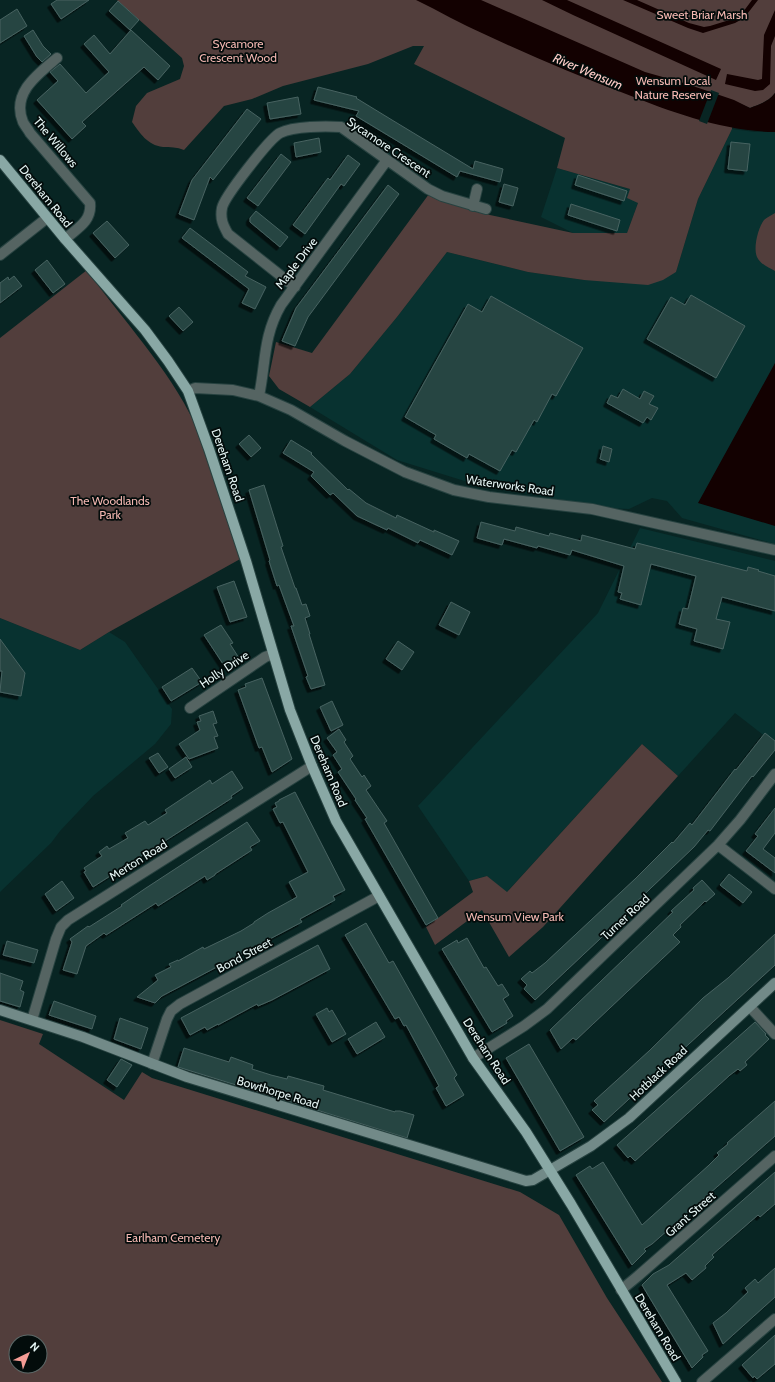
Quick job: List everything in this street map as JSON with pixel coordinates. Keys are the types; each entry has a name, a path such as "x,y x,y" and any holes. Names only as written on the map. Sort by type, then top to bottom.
{"main road":[{"name":"Dereham Road","path":"0,160 47,218 145,330 188,390 210,449 246,561 293,719 336,821 473,1058 526,1132 550,1170 676,1382"}],"street":[{"name":"The Willows","path":"57,58 28,85 22,95 20,105 23,122 30,133 90,203 91,210 88,219 65,239"},
{"name":"Sycamore Crescent","path":"295,287 228,234 221,222 224,201 279,133 291,129 325,126 341,127 428,189 442,196 486,209"},
{"name":"Maple Drive","path":"260,396 269,331 274,317 387,160"},
{"path":"473,206 477,189"},
{"path":"0,255 47,218"},
{"name":"Waterworks Road","path":"188,390 195,388 233,390 260,396 291,410 338,437 405,472 454,490 489,497 592,509 775,550"},
{"name":"Holly Drive","path":"190,708 265,657 273,654"},
{"name":"Merton Road","path":"32,1020 56,939 61,927 68,920 312,766"},
{"name":"Turner Road","path":"473,1058 524,1026 547,1009 718,846 775,774"},
{"path":"718,846 775,888"},
{"name":"Bond Street","path":"152,1064 167,1019 171,1011 180,1004 379,896"},
{"name":"Hotblack Road","path":"550,1170 591,1146 629,1118 750,1007 775,982"},
{"path":"750,1007 775,1034"},
{"name":"Bowthorpe Road","path":"0,1010 125,1052 187,1078 526,1182 533,1180 550,1170"},
{"name":"Grant Street","path":"621,1290 775,1156"},
{"path":"702,1382 775,1319"}],"shaded area":[{"path":"732,129 755,132 775,132 775,544 682,518 667,501 652,498 629,509 605,508 471,483 397,460 310,407 350,374 397,317 447,252 528,272 584,280 676,272 698,199"},
{"path":"557,168 630,189 638,203 627,233 573,233 541,217"},
{"path":"640,528 775,561 775,744 735,713 678,776 642,744 506,893 487,876 469,881 418,806 598,613"},
{"path":"0,618 80,650 109,632 125,642 172,709 171,724 155,744 93,796 60,831 51,843 0,892"}],"green space":[{"name":"Wensum Local Nature Reserve","path":"117,0 775,0 775,93 767,101 750,108 734,101 732,129 698,199 676,272 663,280 648,285 584,280 528,272 447,252 397,317 350,374 310,407 279,389 269,376 276,342 312,353 429,194 490,215 573,233 627,233 638,203 627,198 630,189 557,168 565,138 414,64 424,46 413,46 368,64 283,86 252,99 224,106 184,150 157,146 144,138 132,122 136,106 147,93 180,79 184,66 182,58"},
{"path":"775,213 775,271 760,262 757,257 756,249 758,233 764,220"},
{"name":"The Woodlands Park","path":"87,270 172,383 184,403 209,457 242,558 109,632 80,650 0,618 0,338"},
{"name":"Wensum View Park","path":"642,744 678,776 543,927 509,957 482,910 435,945 426,927 473,892 469,881 487,876 507,892"},
{"name":"Earlham Cemetery","path":"0,1020 43,1034 39,1044 124,1100 142,1072 152,1078 520,1192 559,1215 607,1298 662,1382 0,1382"}],"water":[{"name":"River Wensum","path":"416,0 481,0 645,72 684,83 734,100 750,108 767,101 775,93 775,132 756,131 718,125 662,108 537,58 475,30"},
{"path":"542,0 567,0 721,69 716,80"},
{"path":"623,0 637,0 689,23 704,27 736,18 743,12 752,0 758,0 744,18 735,23 703,33"},
{"path":"775,10 775,36 771,46 770,84 763,90 755,91 725,84 727,74 758,80 762,79 764,35"},
{"path":"775,363 775,526 698,503"}],"pier":[{"path":"711,90 719,93 707,124 699,121"}],"building":[{"path":"57,0 89,0 61,19 51,4"},
{"path":"118,1 139,20 130,30 109,11"},
{"path":"17,9 27,26 0,43 0,20"},
{"path":"33,30 43,46 51,54 42,62 37,57 24,36"},
{"path":"131,30 170,66 158,80 144,67 82,122 86,126 72,139 37,100 58,81 50,72 60,64 86,93 109,72 84,44 94,35 110,54"},
{"path":"318,87 357,97 356,98 473,169 475,161 503,169 500,182 460,171 457,177 356,116 359,111 314,100"},
{"path":"298,97 301,114 270,119 267,103"},
{"path":"247,109 261,119 213,180 210,177 194,220 179,214 192,180"},
{"path":"319,138 321,152 296,157 294,143"},
{"path":"731,142 750,144 747,171 728,169"},
{"path":"281,154 291,162 258,206 247,198"},
{"path":"348,155 360,164 344,186 341,184 305,234 293,225 328,178 330,180"},
{"path":"578,175 627,191 624,201 575,185"},
{"path":"504,184 518,188 513,206 499,202"},
{"path":"388,185 399,194 308,317 295,346 282,341 296,308"},
{"path":"571,204 620,220 617,231 568,215"},
{"path":"256,211 288,237 280,247 250,222 250,218"},
{"path":"107,221 129,245 115,258 93,233"},
{"path":"190,228 248,272 245,276 266,287 255,309 242,303 249,289 182,238"},
{"path":"47,260 65,284 53,293 35,270"},
{"path":"14,276 22,286 0,303 0,283 8,277 9,280"},
{"path":"691,295 745,326 716,378 647,339 671,297 685,305"},
{"path":"491,296 583,348 556,396 552,394 537,422 534,420 516,452 512,450 500,471 469,454 467,458 434,439 436,435 405,417 468,304 482,312"},
{"path":"179,307 193,322 183,331 169,316"},
{"path":"623,389 640,399 644,391 654,396 649,404 658,408 651,420 647,417 643,423 607,403 611,395 618,398"},
{"path":"249,435 261,448 251,457 239,444"},
{"path":"291,440 312,453 311,454 348,490 349,489 366,503 396,518 397,515 434,532 434,530 459,541 452,555 420,540 418,543 388,528 387,530 357,516 333,493 330,495 311,476 314,472 283,453"},
{"path":"603,446 612,449 609,462 600,459"},
{"path":"264,485 283,546 281,547 295,588 302,605 306,604 310,616 305,618 325,685 311,689 291,626 294,626 279,585 277,586 249,490"},
{"path":"481,522 515,531 516,527 549,536 550,533 581,541 582,535 635,549 637,543 747,571 748,567 759,570 758,571 775,576 775,611 722,597 716,619 730,622 723,649 694,641 697,629 679,624 683,608 688,609 696,576 651,564 641,605 620,599 622,593 618,592 624,566 572,550 570,555 538,546 537,548 504,539 502,545 477,538"},
{"path":"234,581 247,617 230,622 217,587"},
{"path":"451,602 470,612 459,635 439,625"},
{"path":"221,625 233,643 230,644 239,658 225,667 204,635"},
{"path":"0,639 25,673 21,696 0,692 2,671 0,671"},
{"path":"398,641 414,652 402,670 386,659"},
{"path":"192,668 202,682 171,701 162,687"},
{"path":"262,678 292,759 272,772 262,747 259,748 238,690 246,687 245,684"},
{"path":"332,701 343,725 331,731 320,707"},
{"path":"213,711 217,723 213,724 218,736 214,737 218,748 189,759 179,744 200,730 197,722 201,721 199,716"},
{"path":"339,729 346,740 344,742 353,756 350,759 362,777 364,775 371,786 366,790 387,821 384,823 438,918 426,925 365,819 367,818 338,772 342,769 333,755 337,752 327,738"},
{"path":"765,733 775,741 775,750 753,777 752,776 710,831 708,830 694,847 631,907 633,908 535,1000 524,989 527,985 521,979 530,971 532,973 545,963 635,879 672,842 673,843 690,823 692,825"},
{"path":"158,753 168,767 159,773 149,758"},
{"path":"186,757 192,767 175,778 169,769"},
{"path":"232,771 243,788 231,796 232,798 93,887 84,872 86,871 84,868 102,856 99,852 107,846 109,849 128,838 125,833 145,821 148,825 167,813 165,810 210,780 212,784"},
{"path":"295,792 345,890 333,896 335,900 300,919 302,922 162,996 155,1003 137,997 158,980 155,975 171,967 169,964 178,961 203,947 204,949 241,931 268,913 297,897 289,882 308,872 283,822 280,823 273,809 277,807 275,803"},
{"path":"775,808 775,833 763,849 775,858 775,873 746,851 758,836 755,834"},
{"path":"247,822 260,841 250,847 252,850 207,880 205,876 158,906 156,903 106,935 104,933 86,946 77,974 63,970 72,942 70,939"},
{"path":"729,874 752,892 743,903 720,885"},
{"path":"702,880 715,894 706,902 705,901 680,925 681,927 673,935 680,942 576,1040 573,1038 561,1049 550,1030 673,912 671,911 694,890 693,888"},
{"path":"62,881 74,898 56,911 45,894"},
{"path":"366,923 389,963 393,961 457,1075 454,1078 464,1095 446,1106 436,1088 439,1086 406,1025 404,1026 399,1017 395,1019 345,935"},
{"path":"775,934 775,965 604,1122 592,1110 598,1105 594,1101 649,1051 703,998 728,978"},
{"path":"467,938 484,968 486,967 498,986 502,984 509,995 503,999 513,1016 506,1021 507,1023 492,1032 442,949 457,940 458,943"},
{"path":"7,941 38,950 34,963 3,955"},
{"path":"318,945 330,969 272,1000 258,1006 257,1004 218,1025 207,1030 205,1027 190,1035 181,1018"},
{"path":"0,973 23,981 20,990 24,992 20,1007 0,1001"},
{"path":"54,1001 96,1016 92,1029 49,1015"},
{"path":"327,1008 329,1012 332,1010 346,1034 332,1042 316,1014"},
{"path":"120,1018 148,1028 141,1049 114,1039"},
{"path":"376,1022 385,1037 357,1054 348,1039"},
{"path":"755,1022 769,1039 745,1062 747,1065 740,1071 738,1069 730,1075 635,1161 630,1156 628,1158 617,1145"},
{"path":"529,1044 584,1137 560,1151 506,1058"},
{"path":"184,1048 229,1062 231,1057 253,1065 252,1069 287,1079 288,1076 324,1086 323,1090 395,1112 400,1111 414,1115 407,1138 178,1067"},
{"path":"121,1059 132,1065 117,1087 107,1080"},
{"path":"775,1101 775,1136 652,1244 644,1249 646,1251 632,1265 576,1175 590,1166 592,1169 603,1162 642,1225 708,1166 719,1155 717,1153 728,1144 727,1143"},
{"path":"775,1172 775,1204 760,1217 758,1215 712,1255 714,1257 705,1266 706,1268 692,1280 686,1273 667,1285 708,1351 702,1355 703,1357 692,1368 642,1285 653,1274 669,1265"},
{"path":"775,1268 775,1297 723,1344 713,1323 748,1292 745,1288 755,1279 758,1283"},
{"path":"775,1335 775,1364 757,1379 754,1376 753,1378 742,1365"}],"park label":[{"name":"Sweet Briar Marsh","path":"702,14"},
{"name":"Sycamore Crescent Wood","path":"238,50"}]}
